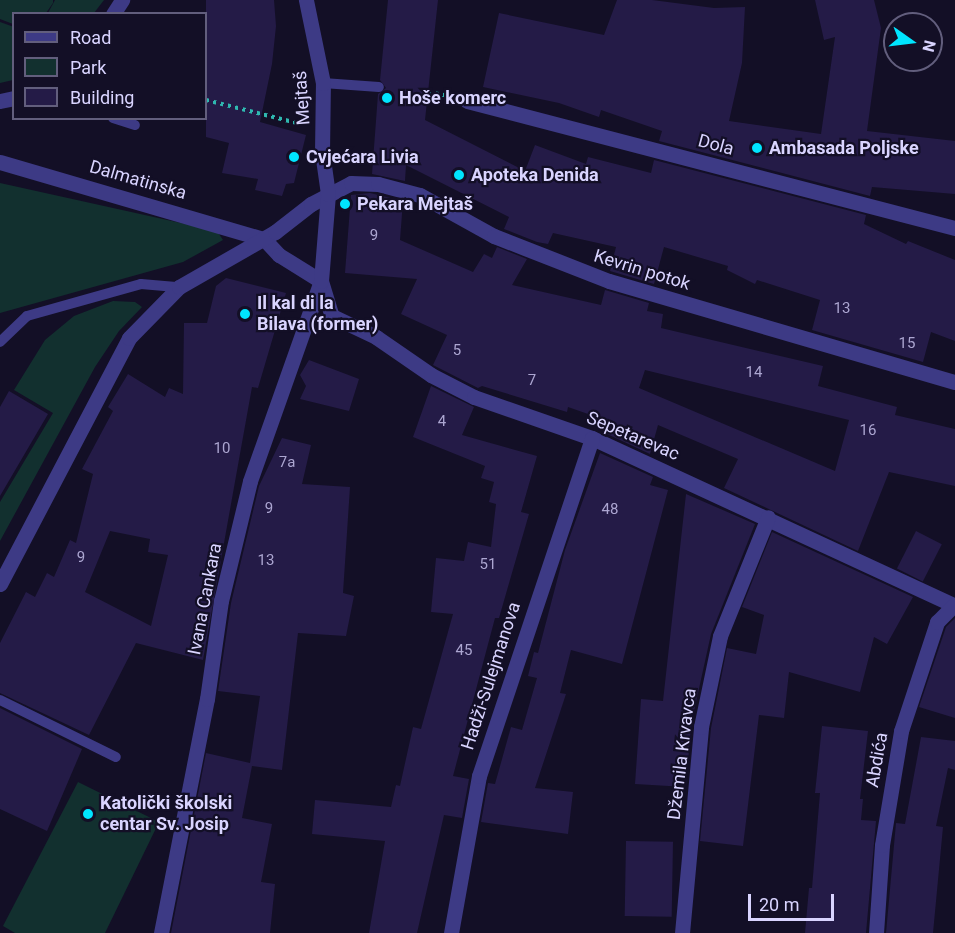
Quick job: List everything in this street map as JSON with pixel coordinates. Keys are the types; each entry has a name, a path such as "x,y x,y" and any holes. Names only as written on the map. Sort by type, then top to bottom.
{"street":[{"name":"Mejtaš","path":"306,0 323,83 322,152 328,194 321,281"},
{"name":"Dola","path":"467,101 955,228"},
{"name":"Dalmatinska","path":"0,162 264,239"},
{"name":"Kevrin potok","path":"328,194 351,183 378,184 420,195 494,236 609,281 955,381"},
{"path":"0,584 129,338 179,287 264,239 328,194"},
{"path":"230,228 236,241 234,255"},
{"path":"264,239 279,255 321,281"},
{"name":"Sepetarevac","path":"321,281 332,316 376,337 431,375 474,397 592,438 955,605"},
{"name":"Ivana Cankara","path":"161,933 207,699 221,602 250,481 321,281"},
{"name":"Hadži-Sulejmanova","path":"451,933 479,776 592,438"},
{"name":"Džemila Krvavca","path":"682,933 701,727 720,636 768,517"},
{"name":"Abdića","path":"876,933 882,845 901,731 937,622 955,605"}],"lane":[{"path":"323,83 379,87"},
{"path":"119,120 135,125"},
{"path":"0,342 27,316 141,284 179,287"},
{"path":"0,700 116,757"}],"path":[{"path":"207,100 307,125"}],"green space":[{"path":"0,0 53,0 47,12 12,12 12,24 0,19"},
{"path":"55,0 104,0 95,12 49,12"},
{"path":"0,22 12,26 12,80 0,83"},
{"path":"0,183 217,231 223,240 183,262 0,313"},
{"path":"113,301 135,302 142,307 119,331 95,367 0,541 0,502 53,413 14,390 45,340 74,316"},
{"path":"78,782 159,822 105,933 15,933 3,926"}],"building":[{"path":"206,0 274,0 276,26 272,64 260,122 306,135 294,183 286,184 282,196 255,190 258,179 222,173 229,143 206,137"},
{"path":"388,0 438,0 425,120 525,171 535,145 586,164 588,157 651,173 654,160 866,215 864,224 906,244 908,241 955,260 955,341 931,332 923,362 812,330 820,300 757,280 755,284 727,270 728,266 664,247 654,284 610,271 616,247 553,233 548,244 537,242 504,229 509,217 406,165 405,181 372,174 378,94 386,88 380,80"},
{"path":"617,0 652,0 714,8 745,7 742,63 729,121 821,134 835,37 824,40 815,0 874,0 881,28 867,131 955,141 955,194 872,187 870,196 659,141 662,131 601,110 599,117 559,103 483,87 499,13 604,35"},
{"path":"370,193 403,201 400,240 473,272 484,254 492,258 497,247 527,259 512,285 601,305 605,290 649,303 647,311 663,314 661,328 823,366 818,386 897,407 895,415 955,429 955,486 889,472 858,551 724,488 738,459 658,425 650,454 607,434 611,422 568,407 567,412 482,386 478,388 433,365 447,335 401,314 417,279 345,273 351,195","holes":["645,370 849,420 835,471 639,388"]},
{"path":"226,278 286,293 258,388 252,387 203,660 136,643 89,735 0,693 0,643 26,592 35,597 47,573 54,577 70,540 76,543 93,474 82,469 113,411 108,407 128,374 165,397 169,388 183,394 184,323 207,323 216,286","holes":["110,531 150,539 148,552 168,555 151,626 85,592"]},
{"path":"309,360 359,379 349,411 300,399 306,386 300,375"},
{"path":"431,386 474,407 462,435 537,456 521,512 529,514 499,618 495,618 453,776 469,779 462,818 444,815 417,933 369,933 385,841 312,834 315,800 391,807 396,785 400,786 413,727 421,729 453,614 431,612 436,558 464,561 468,542 491,547 496,504 489,502 494,482 481,478 485,466 413,437"},
{"path":"9,391 48,414 0,496 0,407"},
{"path":"282,438 311,445 302,484 350,487 343,593 354,596 346,636 298,633 282,770 252,766 242,818 272,824 261,882 275,884 270,933 171,933 206,753 250,763 260,696 218,691 231,603 259,486"},
{"path":"600,453 653,477 650,485 668,490 622,664 571,650 560,693 566,694 535,788 573,792 568,834 481,822 488,783 495,784 511,727 522,730 537,678 528,676 534,652 538,653 565,550"},
{"path":"686,494 755,524 711,634 691,725 686,787 635,784 641,699 663,701"},
{"path":"916,531 942,544 923,582 897,568"},
{"path":"772,532 913,597 887,644 874,637 860,692 789,672 784,718 759,715 743,846 700,841 711,728 727,648 756,654 764,615 742,607"},
{"path":"955,618 955,718 919,707 946,627"},
{"path":"0,708 82,749 47,831 0,809"},
{"path":"822,726 868,731 860,799 863,799 861,820 876,821 866,933 805,933 809,888 812,888 820,793 815,793"},
{"path":"921,737 955,741 955,770 948,768 936,826 943,827 933,933 886,933 896,823 905,824"},
{"path":"626,841 673,842 672,917 625,916"}],"place":[{"name":"Hoše komerc","path":"387,98"},
{"name":"Ambasada Poljske","path":"757,148"},
{"name":"Cvjećara Livia","path":"294,157"},
{"name":"Apoteka Denida","path":"459,175"},
{"name":"Pekara Mejtaš","path":"345,204"},
{"name":"Il kal di la Bilava (former)","path":"245,314"},
{"name":"Katolički školski centar Sv. Josip","path":"88,814"}]}
